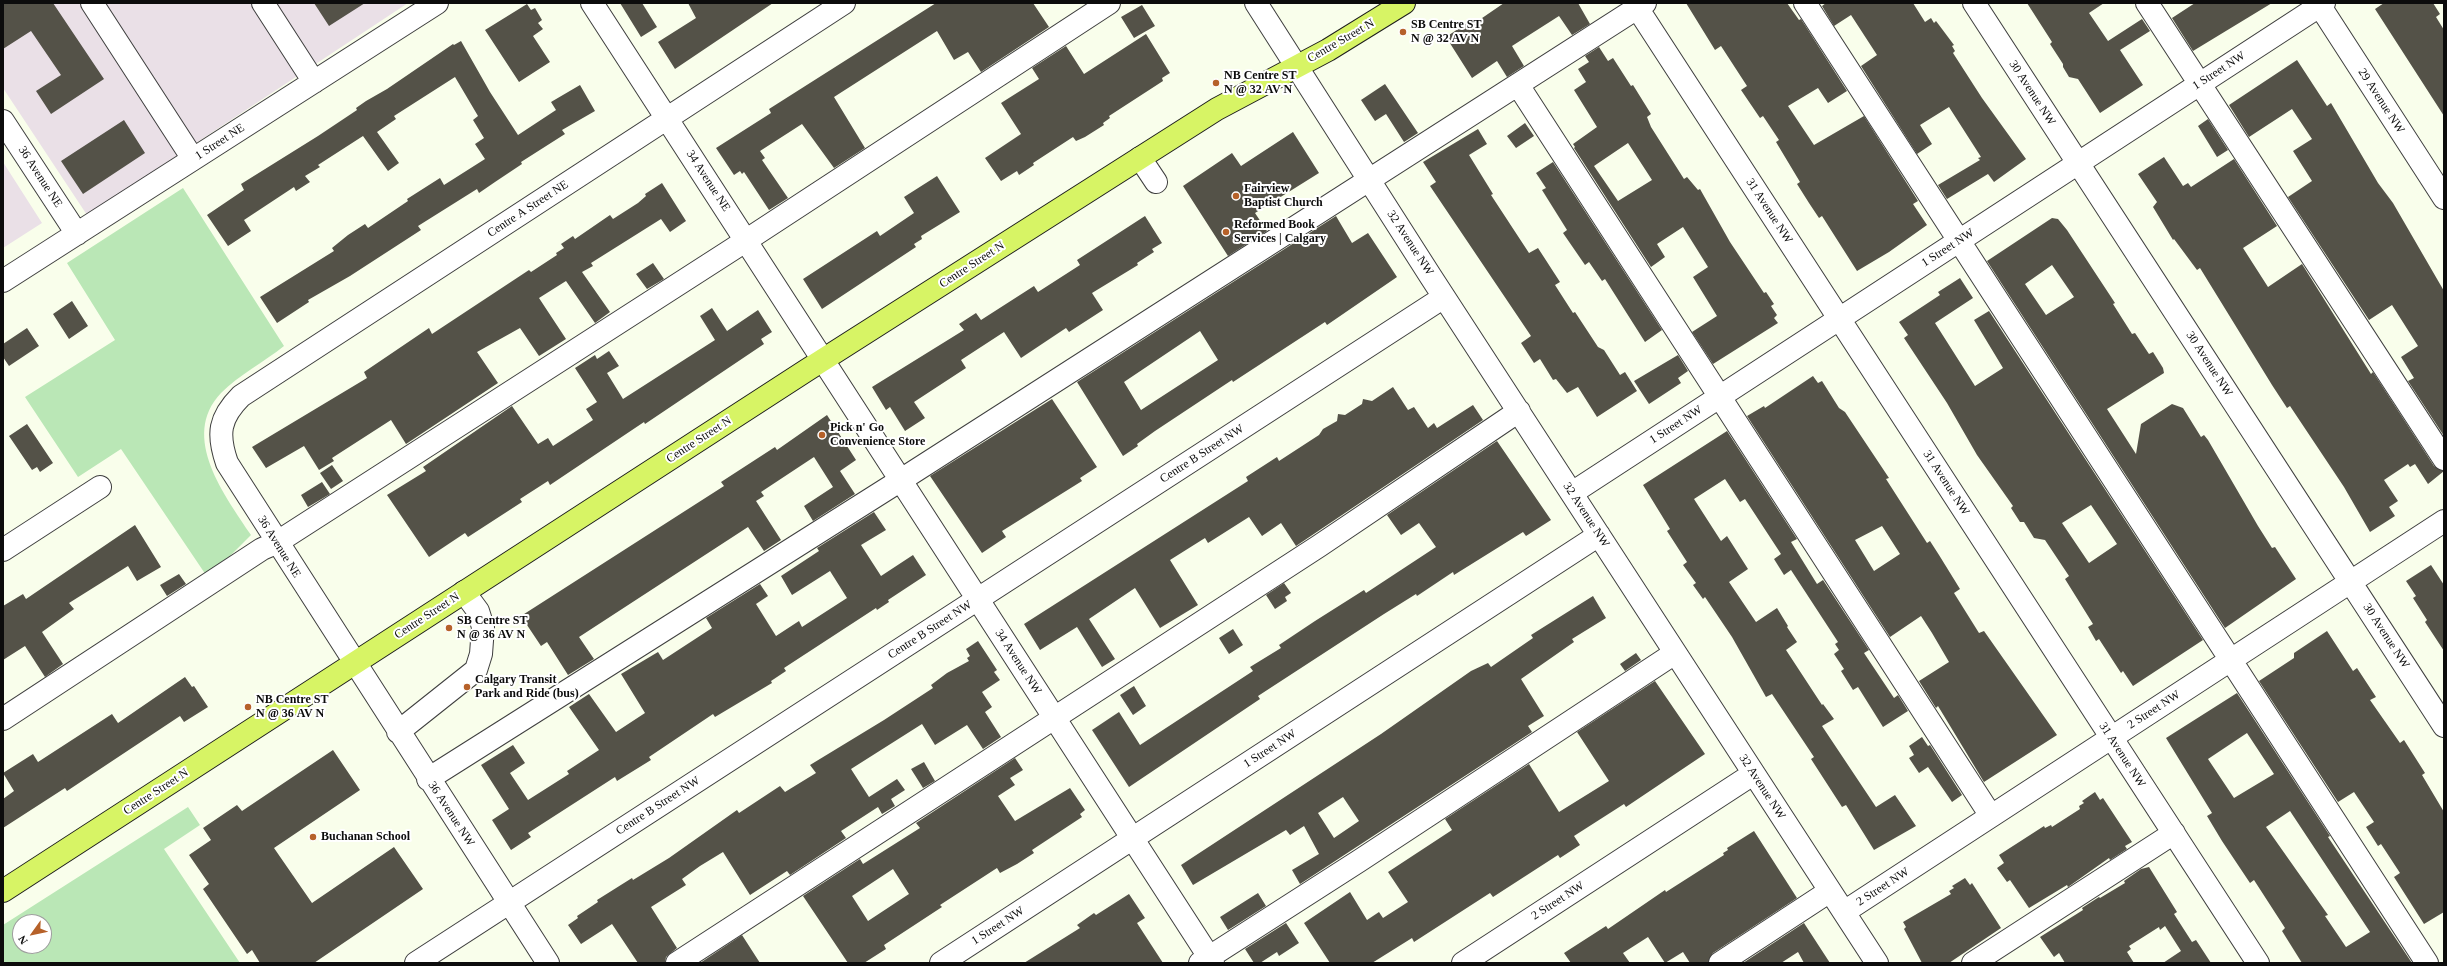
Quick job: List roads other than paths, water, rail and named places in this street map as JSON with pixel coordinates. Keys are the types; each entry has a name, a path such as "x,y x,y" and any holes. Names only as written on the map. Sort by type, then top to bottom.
{"main road":[{"name":"Centre Street N","path":"3,891 823,360 1216,109 1328,50 1404,3"}],"street":[{"path":"92,3 193,159"},
{"path":"263,3 314,82"},
{"name":"34 Avenue NE","path":"592,3 747,240 823,360"},
{"name":"Centre A Street NE","path":"222,423 229,408 241,396 844,3"},
{"path":"3,719 262,549 276,543 747,240 1109,3"},
{"name":"32 Avenue NW","path":"1256,3 1298,65 1444,297 1877,963"},
{"path":"1805,3 1958,242 2427,963"},
{"name":"30 Avenue NW","path":"1974,3 2444,726"},
{"path":"2146,3 2444,459"},
{"name":"1 Street NE","path":"3,282 314,82 431,4"},
{"name":"1 Street NW","path":"1572,492 2079,164 2320,4"},
{"name":"29 Avenue NW","path":"2320,4 2444,198"},
{"path":"428,779 901,480 1518,85 1639,5"},
{"name":"31 Avenue NW","path":"1639,5 1840,319 2258,963"},
{"path":"1518,85 1991,816"},
{"name":"36 Avenue NE","path":"3,121 77,234"},
{"path":"1140,158 1156,182"},
{"name":"Centre B Street NW","path":"416,963 1444,297"},
{"name":"34 Avenue NW","path":"823,360 1133,839 1207,961"},
{"path":"676,963 1319,546 1519,411"},
{"name":"36 Avenue NE","path":"222,423 220,444 226,463 354,664"},
{"path":"3,550 100,487"},
{"name":"2 Street NW","path":"1844,912 2444,520"},
{"name":"1 Street NW","path":"941,963 1599,535"},
{"path":"398,732 476,670 481,654 483,627 478,611 464,592"},
{"path":"1207,961 1675,653"},
{"name":"36 Avenue NW","path":"354,664 548,963"},
{"name":"2 Street NW","path":"1463,963 1753,774"},
{"path":"1973,963 2174,833"},
{"path":"1720,963 1830,891"}],"place":[{"name":"SB Centre ST N @ 32 AV N","path":"1403,32"},
{"name":"NB Centre ST N @ 32 AV N","path":"1216,83"},
{"name":"Fairview Baptist Church","path":"1236,196"},
{"name":"Reformed Book Services | Calgary","path":"1226,232"},
{"name":"Pick n' Go Convenience Store","path":"822,435"},
{"name":"SB Centre ST N @ 36 AV N","path":"449,628"},
{"name":"Calgary Transit Park and Ride (bus)","path":"467,687"},
{"name":"NB Centre ST N @ 36 AV N","path":"248,707"},
{"name":"Buchanan School","path":"313,837"}]}
